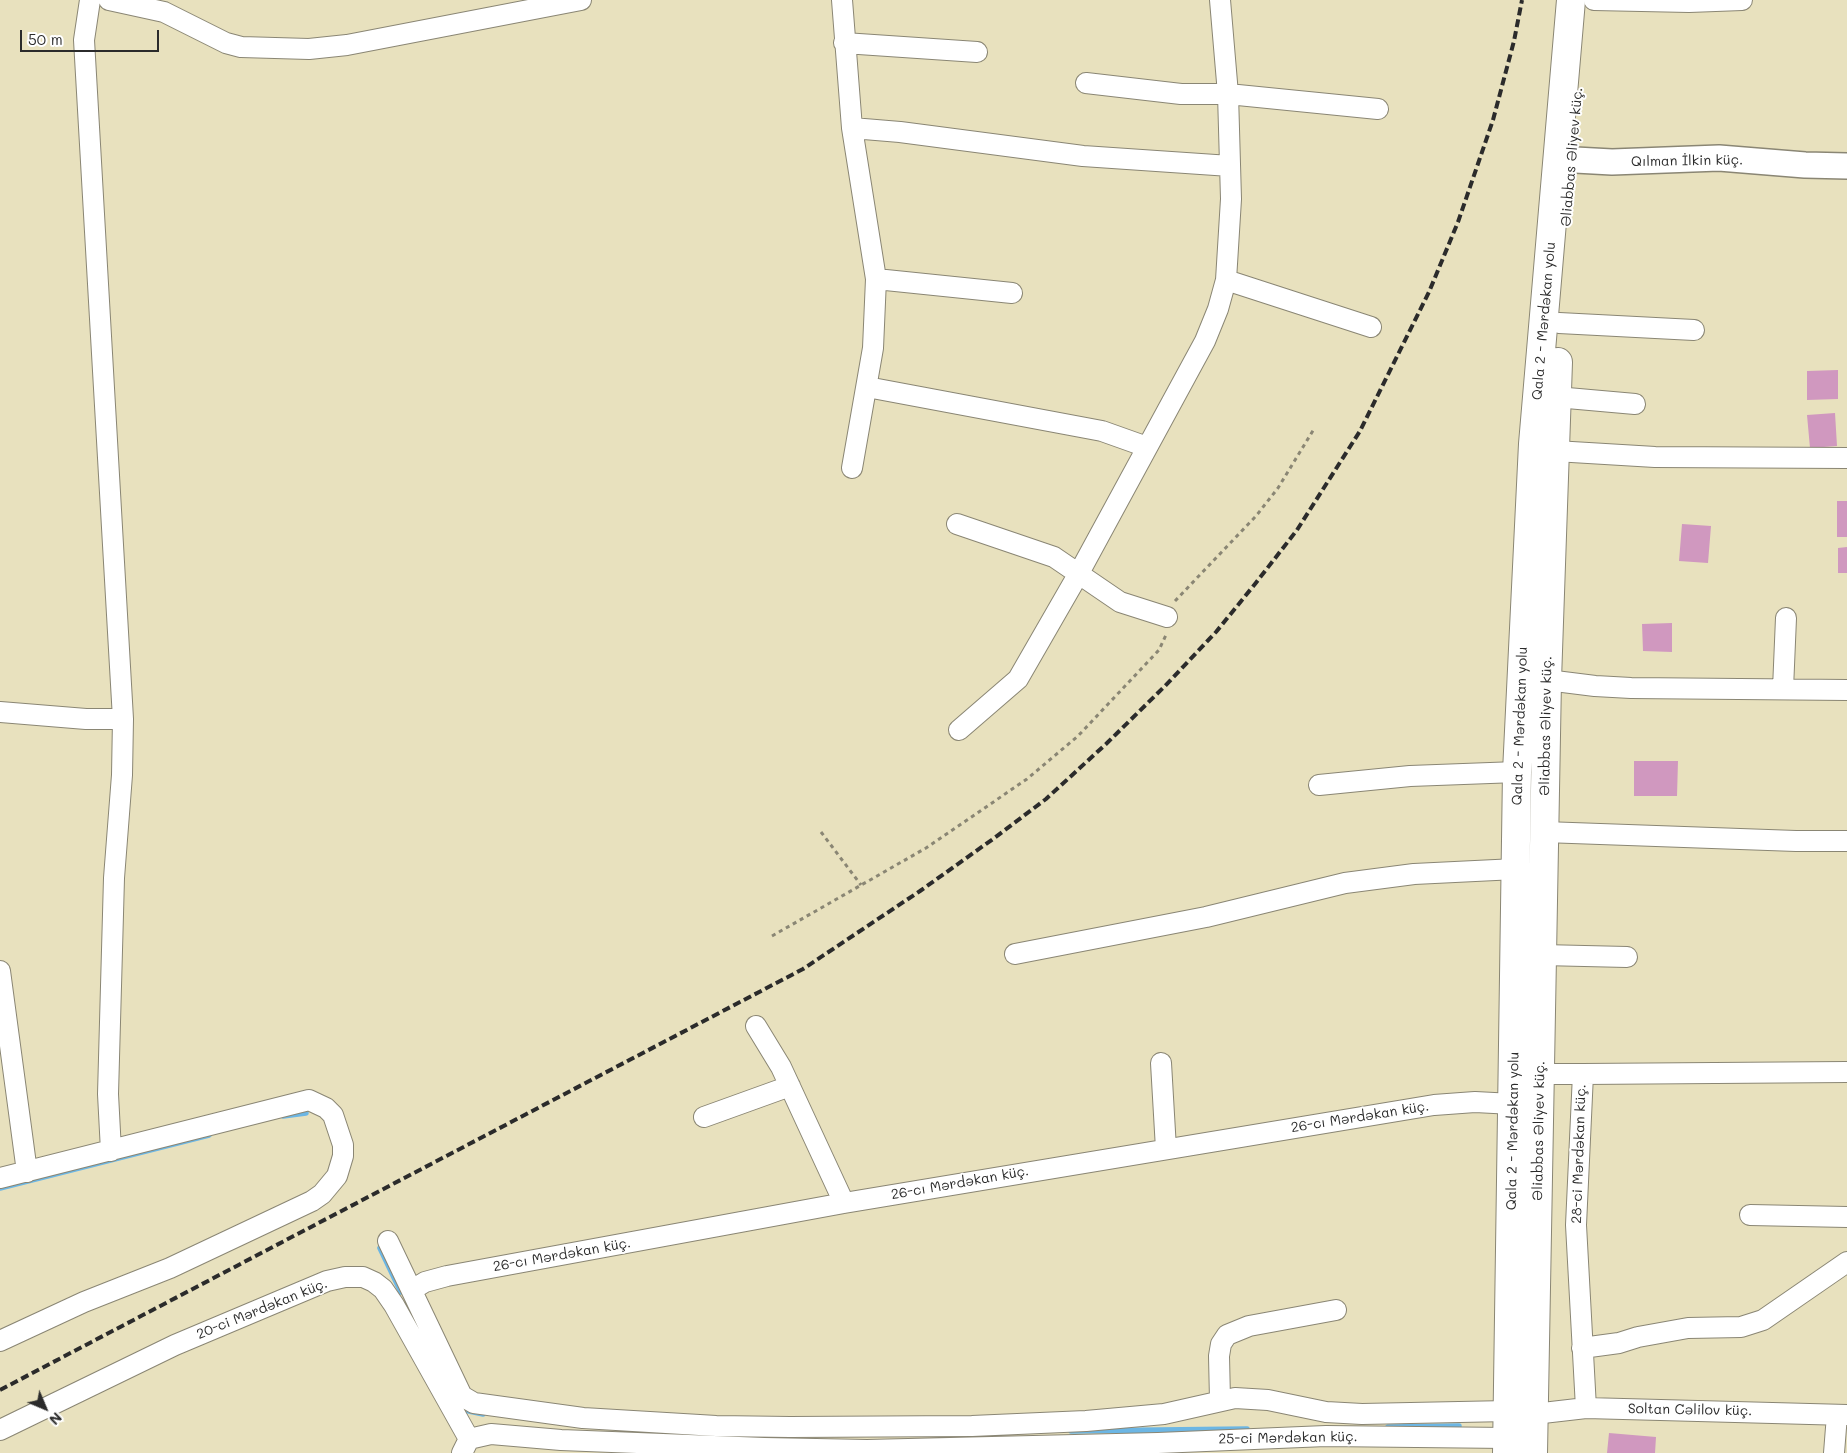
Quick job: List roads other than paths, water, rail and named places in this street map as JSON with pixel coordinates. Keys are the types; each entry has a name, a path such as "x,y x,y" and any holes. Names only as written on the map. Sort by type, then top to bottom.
{"main road":[{"name":"Qala 2 - Mərdəkan yolu","path":"1526,1105 1516,869 1517,772 1533,444 1564,160 1570,0"},
{"name":"Əliabbas Əliyev küç.","path":"1533,1453 1521,1412 1526,1105 1540,1074 1547,680 1564,160 1585,0"},
{"path":"1507,1445 1521,1412"}],"street":[{"path":"90,0 84,40 123,719 122,775 114,878 108,1094 111,1151"},
{"path":"109,0 171,15 226,43 241,47 309,49 347,45 582,0"},
{"path":"842,0 852,128 876,279 873,348 852,468"},
{"path":"959,730 1018,678 1079,574 1204,341 1218,310 1226,280 1231,199 1228,94 1220,0"},
{"path":"1594,0 1742,0"},
{"path":"844,43 977,52"},
{"path":"1086,84 1181,94 1228,94 1378,109"},
{"path":"852,128 900,132 1083,156 1230,166"},
{"name":"Qılman İlkin küç.","path":"1564,160 1612,162 1719,158 1805,166 1847,166"},
{"path":"876,279 1012,293"},
{"path":"1226,280 1371,328"},
{"path":"1559,323 1694,330"},
{"path":"867,387 1102,431 1147,447"},
{"path":"1556,397 1635,404"},
{"path":"1555,451 1665,458 1847,458"},
{"path":"957,524 1054,557 1107,595 1120,602 1167,617"},
{"path":"1783,690 1786,618"},
{"path":"1547,680 1595,686 1847,690"},
{"path":"0,712 123,719"},
{"path":"1319,785 1430,774 1517,772"},
{"path":"1544,832 1796,841 1847,841"},
{"path":"1015,954 1206,917 1345,883 1414,874 1516,869"},
{"path":"1542,955 1627,957"},
{"path":"0,971 28,1172"},
{"path":"756,1026 790,1086 844,1203"},
{"path":"1161,1063 1166,1149"},
{"name":"28-ci Mərdəkan küç.","path":"1586,1408 1576,1225 1583,1074 1847,1072"},
{"path":"1540,1074 1583,1074"},
{"path":"704,1117 790,1086"},
{"path":"0,1178 310,1100 326,1108 333,1115 343,1145 343,1156 337,1176 322,1194 312,1201 170,1268 84,1302 0,1341"},
{"name":"26-cı Mərdəkan küç.","path":"412,1290 425,1282 447,1276 844,1203 1166,1149 1434,1105 1475,1102 1526,1105"},
{"path":"1750,1214 1847,1217"},
{"path":"388,1241 412,1290"},
{"path":"1582,1348 1619,1343 1638,1337 1688,1328 1741,1327 1763,1320 1847,1262"},
{"name":"20-ci Mərdəkan küç.","path":"0,1430 175,1345 300,1292 327,1281 345,1277 363,1277 383,1289 394,1305 465,1446"},
{"name":"Soltan Cəlilov küç.","path":"412,1290 466,1401 542,1414 716,1426 972,1426 1086,1421 1164,1414 1220,1400 1250,1398 1326,1412 1362,1414 1521,1412 1586,1408 1842,1415"},
{"path":"1220,1400 1219,1356 1221,1344 1227,1335 1249,1326 1336,1310"},
{"path":"1834,1453 1842,1415"},
{"name":"25-ci Mərdəkan küç.","path":"465,1446 491,1434 561,1440 745,1448 868,1450 1158,1448 1326,1436 1507,1445"}],"waterway":[{"path":"283,1116 306,1113"},
{"path":"0,1188 209,1135"},
{"path":"380,1248 401,1292"},
{"path":"460,1409 483,1414"},
{"path":"1388,1427 1459,1426"},
{"path":"1071,1431 1247,1429"}],"railway":[{"path":"0,1390 803,969 920,891 1046,799 1106,744 1216,632 1297,530 1360,431 1429,292 1458,222 1493,120 1514,41 1522,0"}]}
